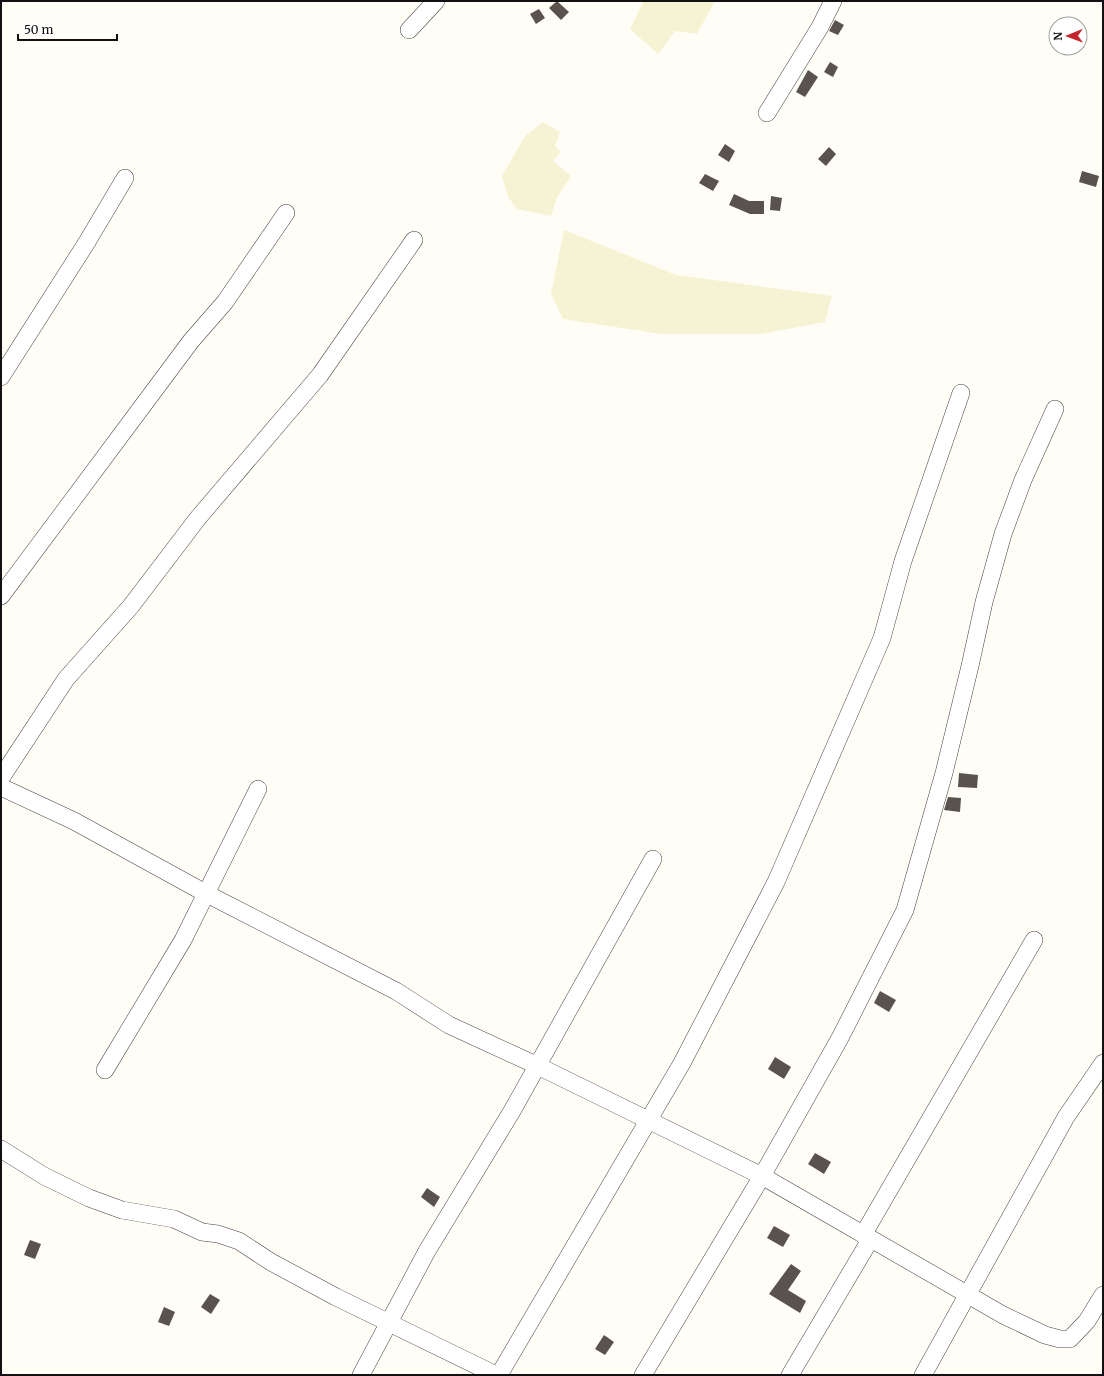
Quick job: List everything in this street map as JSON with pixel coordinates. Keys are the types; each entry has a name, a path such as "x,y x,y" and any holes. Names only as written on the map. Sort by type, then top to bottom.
{"street":[{"path":"409,30 436,1"},
{"path":"767,113 820,27 833,1"},
{"path":"1,377 87,242 125,178"},
{"path":"1,596 191,341 225,302 286,213"},
{"path":"1,778 66,679 131,606 198,518 320,375 414,240"},
{"path":"1,1149 44,1176 89,1198 122,1210 174,1219 202,1232 218,1234 239,1241 278,1266 388,1324 498,1375 682,1063 776,882 882,638 903,561 961,393"},
{"path":"644,1375 762,1176 840,1038 905,910 944,773 984,602 1003,534 1023,480 1055,408"},
{"path":"1,787 74,821 207,894 396,991 449,1025 538,1066 762,1176 968,1296 1045,1335 1060,1339 1070,1338 1081,1329 1103,1295"},
{"path":"105,1070 182,940 207,894 258,789"},
{"path":"361,1375 450,1213 538,1066 653,859"},
{"path":"790,1375 866,1237 1034,940"},
{"path":"923,1375 1066,1117 1103,1063"}],"shaded area":[{"path":"644,1 715,1 697,34 675,31 658,54 630,29"},
{"path":"543,122 560,132 555,146 561,152 553,161 571,176 557,198 551,216 517,209 508,197 502,176 525,136"},
{"path":"564,230 676,275 832,296 825,322 760,334 661,334 563,319 551,294"}],"building":[{"path":"557,1 569,12 561,20 549,8"},
{"path":"539,9 545,18 536,24 530,14"},
{"path":"835,20 844,25 838,35 829,31"},
{"path":"830,62 838,67 833,77 824,72"},
{"path":"808,70 818,77 805,97 796,92"},
{"path":"725,144 735,151 729,162 718,155"},
{"path":"829,147 836,154 826,166 818,159"},
{"path":"1082,171 1099,176 1096,187 1079,182"},
{"path":"705,174 719,181 713,191 699,183"},
{"path":"734,194 749,201 764,201 764,214 750,214 729,205"},
{"path":"771,196 782,198 780,211 770,210"},
{"path":"959,773 978,775 977,788 958,787"},
{"path":"948,797 961,798 960,812 944,810"},
{"path":"880,991 896,1000 889,1012 874,1003"},
{"path":"775,1057 791,1067 784,1079 768,1069"},
{"path":"815,1153 831,1162 824,1174 808,1164"},
{"path":"427,1188 440,1197 434,1207 421,1197"},
{"path":"774,1226 790,1235 783,1247 767,1238"},
{"path":"30,1240 41,1244 35,1259 24,1255"},
{"path":"791,1264 801,1271 788,1290 806,1301 800,1313 769,1294"},
{"path":"210,1294 220,1300 211,1314 201,1307"},
{"path":"164,1307 175,1312 169,1326 158,1322"},
{"path":"604,1335 614,1342 605,1355 595,1349"}]}
